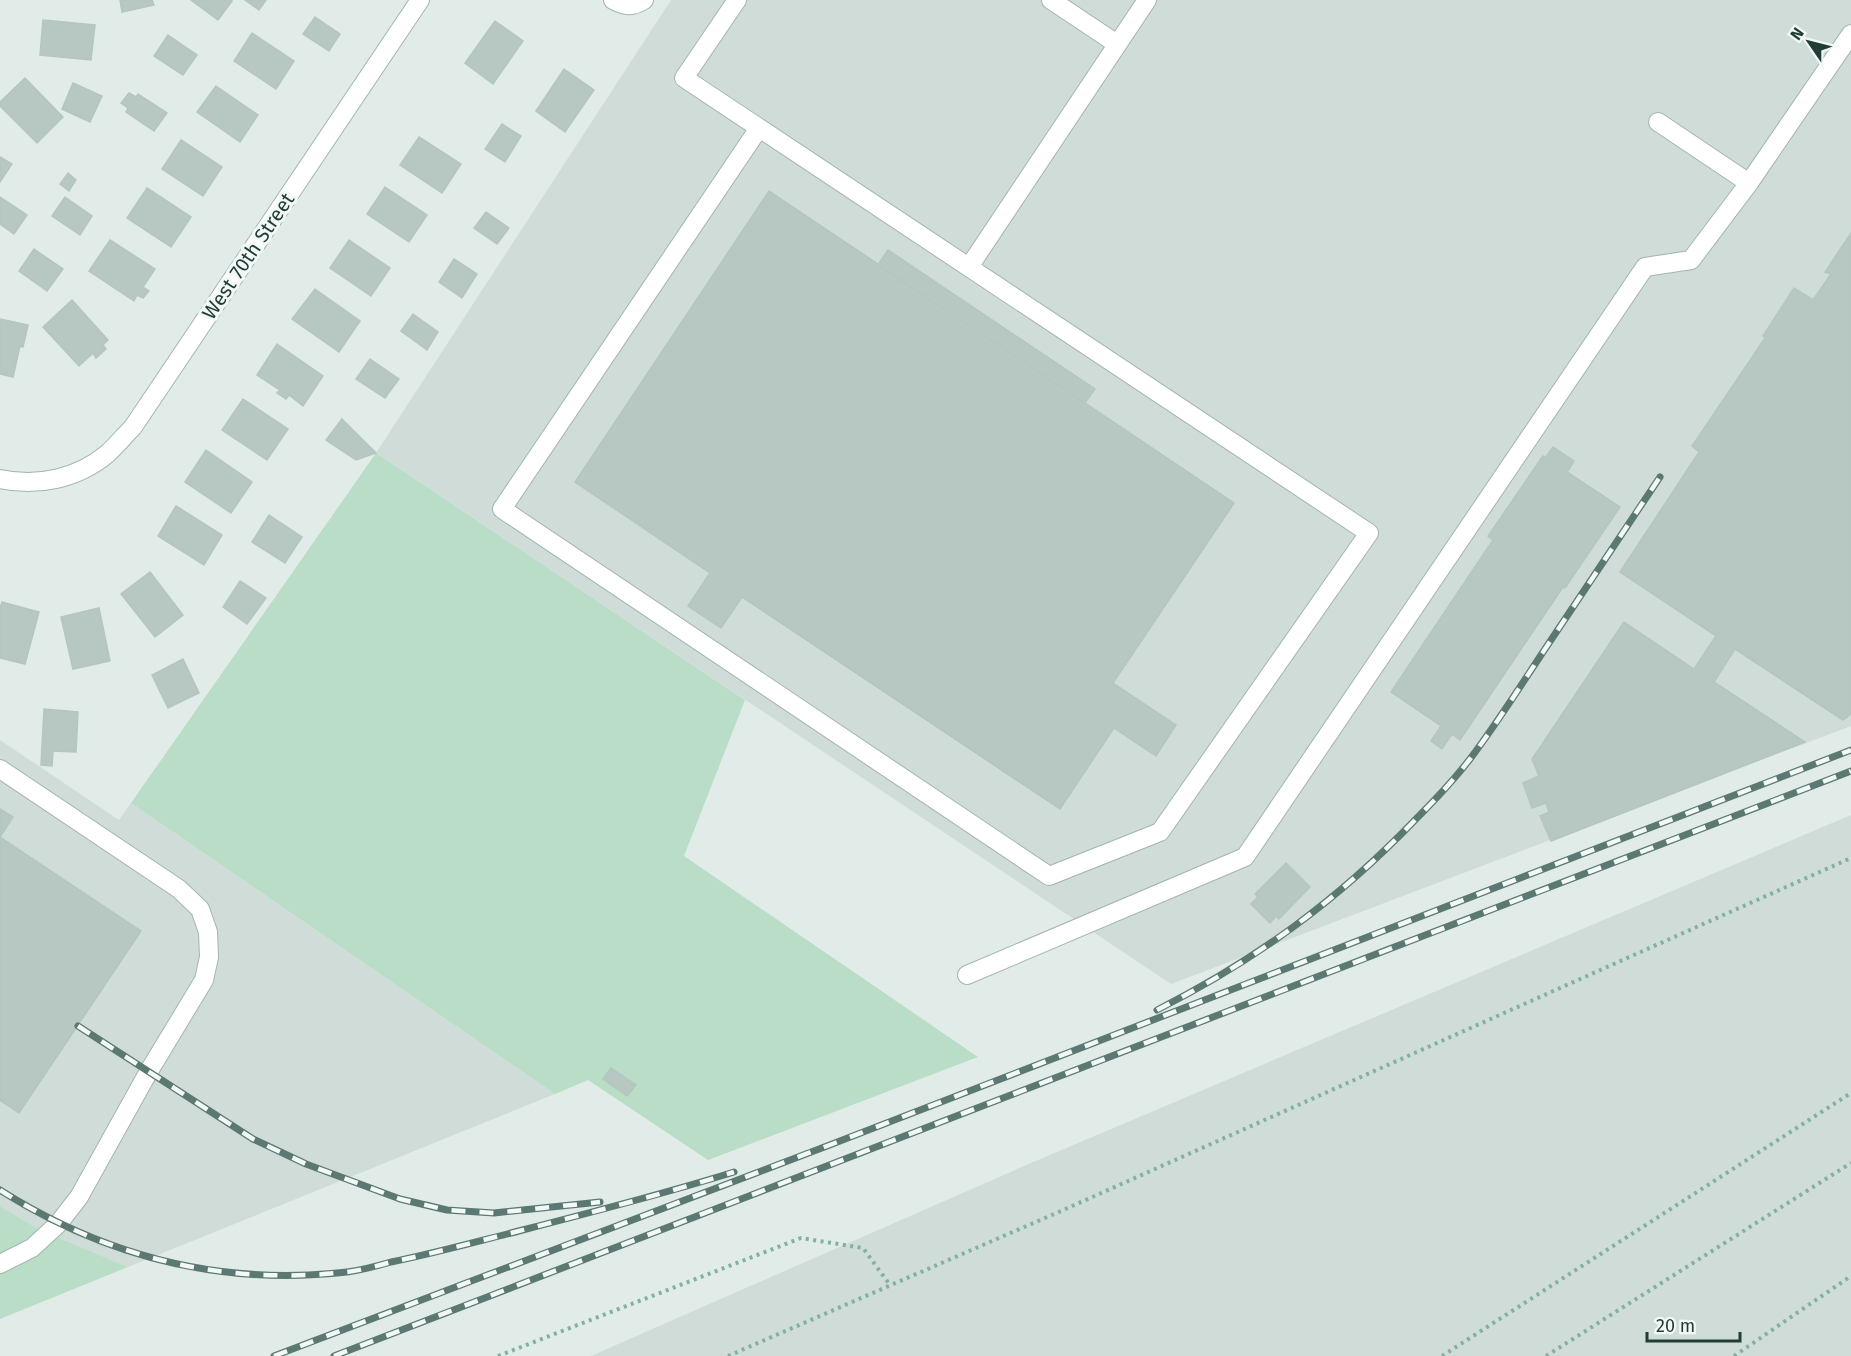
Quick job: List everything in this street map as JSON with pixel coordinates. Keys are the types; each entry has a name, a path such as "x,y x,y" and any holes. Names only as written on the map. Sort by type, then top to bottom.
{"street":[{"name":"West 70th Street","path":"0,479 18,483 49,482 81,471 106,455 133,427 420,0"},
{"path":"613,0 628,6 639,3"},
{"path":"737,0 684,78 1369,533 1160,832 1048,876 502,509 759,128"},
{"path":"1051,0 1117,44"},
{"path":"969,267 1147,0"},
{"path":"967,975 1245,856 1645,267 1691,260 1749,183 1851,34"},
{"path":"1658,122 1749,183"},
{"path":"0,769 179,889 200,909 208,932 209,957 204,980 149,1071 79,1197 58,1224 32,1248 0,1264"}],"path":[{"path":"728,1356 1851,858"},
{"path":"1442,1356 1851,1094"},
{"path":"1546,1356 1851,1163"},
{"path":"498,1356 801,1238 863,1248 890,1285"},
{"path":"1734,1356 1851,1276"}],"shaded area":[{"path":"671,0 1851,0 1851,726 1171,984 376,453"},
{"path":"0,740 119,820 131,803 555,1094 128,1267 38,1229 0,1206"},
{"path":"1851,815 1851,1356 591,1356 1031,1163"}],"green space":[{"path":"376,453 745,700 684,856 978,1057 708,1160 588,1080 555,1094 131,803"},
{"path":"0,1206 38,1229 128,1267 0,1319"}],"building":[{"path":"120,0 152,0 154,5 122,12"},
{"path":"191,0 230,0 232,1 218,20"},
{"path":"245,0 266,0 259,10"},
{"path":"315,17 340,34 329,51 303,34"},
{"path":"43,20 95,25 91,60 40,55"},
{"path":"495,21 523,41 493,84 465,63"},
{"path":"252,33 294,61 276,89 234,61"},
{"path":"168,35 197,55 183,75 154,56"},
{"path":"564,69 594,90 565,132 536,111"},
{"path":"25,78 63,117 37,143 0,106 0,102"},
{"path":"73,83 102,96 90,122 62,109"},
{"path":"216,86 258,115 240,142 197,112"},
{"path":"129,93 136,97 138,94 167,113 154,131 126,112 128,108 121,103"},
{"path":"502,124 521,136 505,162 485,149"},
{"path":"419,137 461,164 442,193 400,165"},
{"path":"181,140 222,167 203,196 162,169"},
{"path":"0,157 12,164 0,182"},
{"path":"68,173 76,180 69,191 60,184"},
{"path":"385,187 427,215 409,242 367,214"},
{"path":"147,188 191,217 171,247 127,218"},
{"path":"769,191 1234,503 1113,683 1176,725 1156,756 1114,728 1060,809 742,597 721,628 688,606 710,573 575,482"},
{"path":"0,197 27,215 14,234 0,224"},
{"path":"65,197 92,216 80,235 52,216"},
{"path":"486,212 509,228 497,244 474,228"},
{"path":"1851,233 1851,714 1843,720 1735,649 1714,682 1805,742 1551,841 1540,816 1549,812 1546,803 1532,808 1523,783 1539,776 1532,759 1624,622 1694,669 1716,636 1620,572 1699,452 1692,446 1765,338 1763,336 1794,288 1813,300 1831,274 1825,272"},
{"path":"110,240 155,269 143,287 149,291 143,298 137,295 134,301 89,271"},
{"path":"349,240 390,268 371,296 330,268"},
{"path":"34,249 63,269 47,291 19,271"},
{"path":"888,250 1095,389 1085,403 878,265"},
{"path":"454,259 477,274 462,298 439,282"},
{"path":"315,289 360,321 339,352 292,319"},
{"path":"72,300 108,340 103,345 106,349 96,358 93,353 79,366 43,327"},
{"path":"413,314 438,332 427,350 401,331"},
{"path":"0,319 28,325 23,347 20,346 13,377 0,374"},
{"path":"277,344 323,376 303,406 289,395 286,399 277,393 280,390 257,375"},
{"path":"370,359 399,379 385,398 356,379"},
{"path":"243,399 288,429 267,460 222,430"},
{"path":"342,419 376,453 356,460 326,440"},
{"path":"1553,447 1574,461 1567,472 1620,507 1460,740 1452,734 1442,749 1431,741 1441,726 1391,692 1493,540 1488,536 1543,456 1545,458"},
{"path":"206,450 252,482 231,513 185,482"},
{"path":"176,506 222,535 204,565 158,536"},
{"path":"269,515 302,537 285,563 252,542"},
{"path":"150,572 183,615 155,637 121,594"},
{"path":"240,581 266,598 247,624 223,607"},
{"path":"2,602 39,612 25,664 0,658"},
{"path":"99,608 110,661 73,669 61,617"},
{"path":"183,659 199,693 168,708 152,675"},
{"path":"44,709 78,712 76,752 53,751 52,766 41,765"},
{"path":"0,809 13,817 0,837"},
{"path":"0,837 141,931 19,1113 0,1100"},
{"path":"1286,863 1310,887 1279,919 1276,916 1270,923 1251,904 1258,897 1255,894"},
{"path":"611,1068 636,1085 627,1096 603,1079"}],"railway":[{"path":"1157,1010 1262,949 1326,902 1386,849 1436,798 1464,767 1490,731 1660,477"},
{"path":"274,1356 827,1146 1851,750"},
{"path":"334,1356 1851,771"},
{"path":"78,1026 253,1139 306,1164 400,1199 447,1210 494,1213 600,1202"},
{"path":"0,1190 81,1233 123,1249 210,1270 255,1275 301,1275 353,1271 436,1252 623,1204 734,1172"}]}
